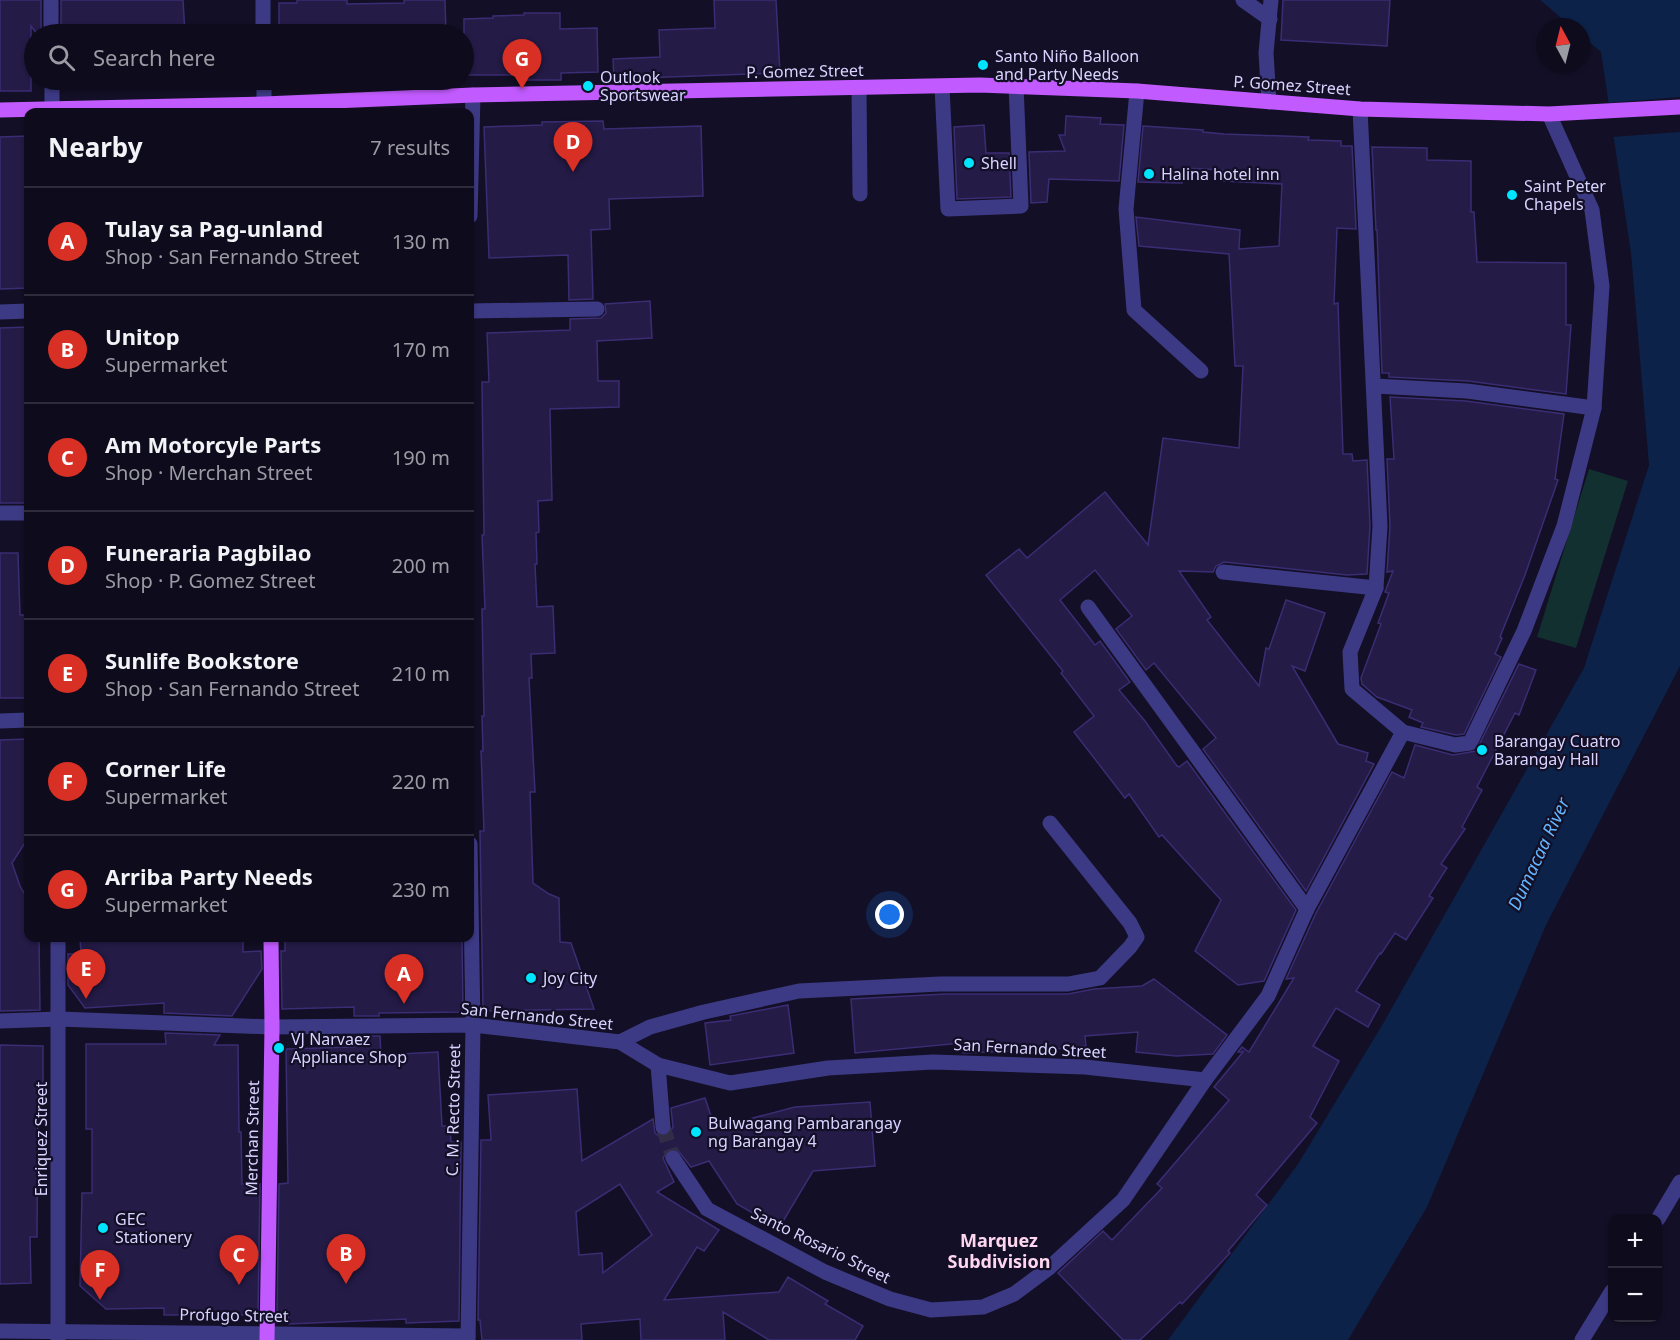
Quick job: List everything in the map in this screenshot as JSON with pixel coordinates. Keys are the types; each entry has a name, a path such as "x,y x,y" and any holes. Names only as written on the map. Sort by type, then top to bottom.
{"main road":[{"name":"P. Gomez Street","path":"264,108 473,95 1017,85 1360,109 1549,114 1680,107"},
{"name":"P. Gomez Street","path":"0,110 24,110"},
{"name":"Merchan Street","path":"267,1336 272,1027 271,942"}],"street":[{"path":"51,0 51,24"},
{"path":"263,0 263,24"},
{"path":"1243,0 1269,19"},
{"path":"1269,102 1266,53 1271,0"},
{"path":"942,87 948,209 1021,206 1017,85"},
{"path":"859,88 860,194"},
{"path":"52,90 52,108"},
{"path":"264,90 264,108"},
{"path":"1137,92 1126,209 1134,310 1201,371"},
{"path":"473,95 473,108"},
{"path":"1360,109 1380,526 1376,588 1350,652 1352,689 1403,732 1455,745 1470,743 1524,631 1564,526 1594,408 1602,286 1592,210 1549,114"},
{"path":"474,311 597,309"},
{"path":"0,312 24,311"},
{"path":"1375,386 1467,391 1594,408"},
{"path":"0,513 24,513"},
{"path":"1222,572 1376,588"},
{"path":"1088,607 1307,909"},
{"path":"0,721 24,720"},
{"name":"Santo Rosario Street","path":"673,1158 708,1209 825,1272 890,1299 931,1310 983,1307 1014,1294 1049,1268 1123,1200 1205,1080 1268,996 1307,909 1403,732"},
{"path":"620,1042 650,1027 682,1018 799,992 940,984 1068,984 1100,978 1137,937 1130,923 1050,823"},
{"name":"Enriquez Street","path":"58,942 58,1336"},
{"name":"C. M. Recto Street","path":"468,1338 473,1025 472,942"},
{"name":"San Fernando Street","path":"0,1021 59,1019 272,1027 473,1025 620,1042 658,1065 730,1083 828,1068 933,1062 1085,1067 1205,1080"},
{"path":"658,1065 663,1127"},
{"path":"1661,1214 1680,1182"},
{"path":"1582,1340 1608,1298"},
{"name":"Profugo Street","path":"0,1330 58,1336 468,1338"}],"green space":[{"path":"1589,469 1628,481 1576,648 1537,637"}],"water":[{"name":"Dumacaa River","path":"1540,0 1680,0 1680,666 1546,925 1427,1207 1348,1340 1168,1340 1298,1164 1384,1022 1584,668 1649,465 1631,253 1601,52 1590,43 1590,18 1561,18"}],"pier":[{"path":"1680,97 1680,132 1611,137 1608,103"}],"building":[{"path":"0,0 41,0 41,24 24,24 24,90 31,91 0,91"},
{"path":"61,0 183,0 184,24 61,24"},
{"path":"297,0 347,0 347,4 445,0 446,24 279,24 279,3 297,3"},
{"path":"714,0 776,0 780,73 614,79 613,59 660,57 659,30 715,28"},
{"path":"1283,0 1390,0 1387,46 1281,40"},
{"path":"524,13 560,13 560,29 597,28 598,72 561,73 561,80 525,80 525,75 474,75 474,24 464,24 464,19 524,15"},
{"path":"1066,116 1101,118 1100,124 1124,125 1119,181 1049,179 1047,202 1031,203 1029,152 1065,151 1059,135 1065,135"},
{"path":"603,121 604,129 701,126 703,196 609,199 610,229 591,230 593,299 569,300 568,255 489,258 484,127 542,125 542,122"},
{"name":"Shell","path":"984,125 986,153 1009,153 1011,197 957,199 954,127"},
{"path":"1143,126 1203,130 1203,132 1224,134 1309,137 1308,140 1341,141 1341,146 1352,146 1356,229 1337,228 1334,304 1338,303 1343,454 1352,454 1353,461 1367,460 1370,526 1367,574 1347,575 1224,562 1216,566 1213,572 1179,571 1211,617 1207,620 1259,686 1266,648 1269,649 1286,600 1325,613 1305,671 1292,666 1338,744 1368,753 1366,761 1374,764 1306,891 1203,749 1216,738 1154,663 1146,670 1116,629 1132,616 1095,570 1060,600 1095,645 1100,641 1130,682 1119,690 1145,721 1177,766 1187,761 1296,910 1264,981 1238,985 1195,951 1221,900 1162,835 1159,837 1129,794 1125,798 1074,732 1094,716 1061,673 1063,671 986,575 1019,549 1027,558 1105,492 1148,545 1163,438 1239,448 1243,366 1235,366 1229,254 1139,246 1136,217 1240,230 1239,249 1279,246 1282,184 1223,181 1223,170 1183,168 1182,183 1138,182"},
{"path":"24,136 24,288 0,289 0,137"},
{"path":"1372,147 1427,148 1427,160 1471,161 1471,212 1474,212 1477,262 1566,263 1566,325 1571,325 1566,394 1468,381 1389,377 1389,373 1382,373"},
{"path":"650,301 652,338 597,341 598,381 619,381 619,407 550,409 552,500 538,501 539,532 536,533 537,564 535,564 537,607 553,606 555,653 531,654 532,678 529,678 535,792 530,792 533,883 559,898 560,942 571,943 594,1009 483,1011 480,831 484,831 481,751 483,751 482,716 484,716 482,609 485,609 482,535 484,535 482,382 489,382 487,333 570,330 570,319 601,318 606,313 605,304"},
{"path":"24,327 24,503 0,503 0,328"},
{"path":"1390,397 1466,401 1564,414 1555,479 1558,480 1525,575 1500,637 1502,638 1495,654 1501,657 1464,734 1456,735 1421,727 1423,723 1409,717 1412,710 1377,697 1362,684 1361,678 1381,624 1378,623 1389,593 1385,592 1393,571 1387,572 1390,526 1387,459 1394,459"},
{"path":"0,553 18,553 20,615 24,615 24,698 0,698"},
{"path":"1519,664 1536,670 1519,715 1515,713 1477,787 1482,790 1462,827 1465,829 1441,864 1447,868 1429,896 1433,898 1406,940 1395,933 1356,991 1380,1005 1368,1027 1336,1008 1313,1046 1339,1061 1310,1117 1317,1123 1256,1195 1267,1205 1228,1251 1230,1253 1182,1304 1180,1302 1140,1340 1123,1340 1058,1273 1103,1231 1112,1240 1162,1188 1157,1184 1229,1100 1214,1087 1243,1052 1238,1052 1242,1047 1249,1052 1294,978 1286,979 1316,913 1392,772 1404,778 1415,745 1453,755 1476,751"},
{"path":"24,739 24,844 12,863 24,893 24,942 39,942 40,1010 0,1011 0,740"},
{"path":"80,942 243,942 243,952 261,951 262,969 232,1016 164,1013 164,1003 85,1008 68,985 68,954 81,954"},
{"path":"285,942 462,942 463,1012 379,1013 379,1016 354,1016 354,1007 282,1009 281,951 285,951"},
{"path":"1154,979 1227,1035 1213,1054 1176,1056 1136,1052 1138,1032 1085,1036 1086,1046 1044,1050 963,1053 962,1043 855,1053 851,999 945,994 1068,994 1094,989 1142,986"},
{"path":"788,1005 794,1053 710,1065 705,1023 731,1020 730,1016"},
{"path":"165,1033 220,1035 214,1045 238,1045 242,1184 260,1184 258,1315 164,1315 164,1308 106,1309 80,1286 82,1193 92,1193 92,1129 86,1129 86,1044 166,1044"},
{"path":"354,1036 380,1036 381,1055 438,1052 442,1126 450,1126 451,1142 461,1142 459,1321 406,1323 406,1319 289,1324 288,1315 277,1315 279,1184 288,1183 286,1049 354,1047"},
{"path":"0,1045 43,1046 43,1091 38,1091 37,1237 30,1237 31,1283 0,1284"},
{"path":"577,1089 582,1161 653,1119 655,1133 659,1136 668,1135 673,1127 671,1108 705,1098 715,1128 795,1107 870,1102 875,1166 813,1171 779,1228 737,1204 709,1161 691,1167 677,1149 668,1150 663,1158 674,1182 657,1192 719,1230 704,1251 697,1247 664,1300 779,1292 788,1277 828,1301 825,1304 863,1326 855,1340 769,1340 723,1312 725,1340 641,1340 640,1319 581,1324 582,1340 482,1340 480,1320 478,1320 481,1140 491,1140 488,1095","holes":["620,1184 652,1235 603,1273 602,1253 579,1255 576,1212"]}],"tunnel":[{"path":"663,1127 673,1158"}],"place":[{"name":"Santo Niño Balloon and Party Needs","path":"983,65"},
{"name":"Outlook Sportswear","path":"588,86"},
{"name":"Arriba Party Needs","path":"522,89"},
{"name":"Shell","path":"969,163"},
{"name":"Funeraria Pagbilao","path":"573,172"},
{"name":"Halina hotel inn","path":"1149,174"},
{"name":"Saint Peter Chapels","path":"1512,195"},
{"name":"Barangay Cuatro Barangay Hall","path":"1482,750"},
{"name":"Joy City","path":"531,978"},
{"name":"Sunlife Bookstore","path":"86,999"},
{"name":"Tulay sa Pag-unland","path":"404,1004"},
{"name":"VJ Narvaez Appliance Shop","path":"279,1048"},
{"name":"Bulwagang Pambarangay ng Barangay 4","path":"696,1132"},
{"name":"GEC Stationery","path":"103,1228"},
{"name":"Unitop","path":"346,1284"},
{"name":"Am Motorcyle Parts","path":"239,1285"},
{"name":"Corner Life","path":"100,1300"}],"district":[{"name":"Marquez Subdivision","path":"999,1251"}]}
